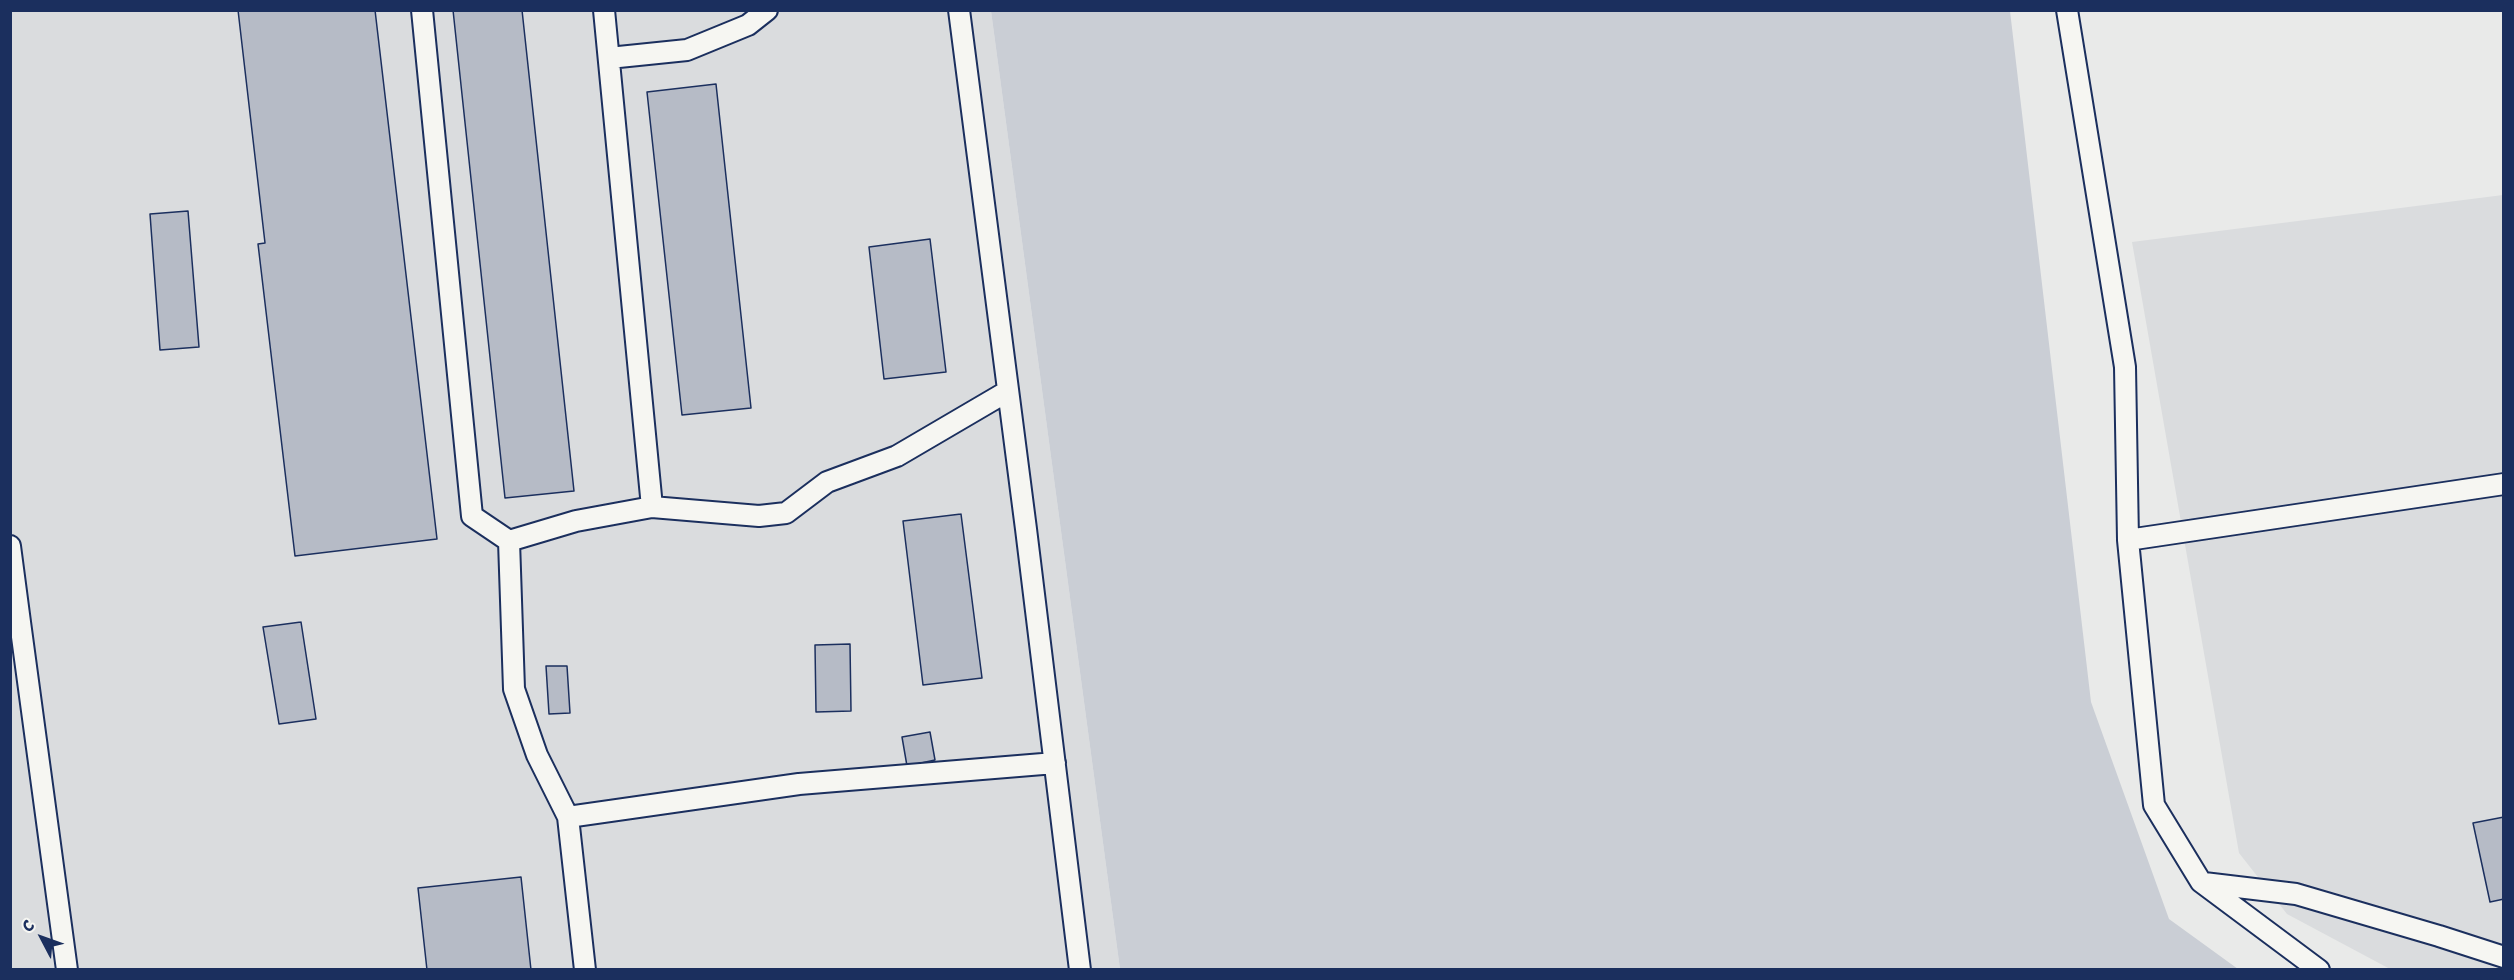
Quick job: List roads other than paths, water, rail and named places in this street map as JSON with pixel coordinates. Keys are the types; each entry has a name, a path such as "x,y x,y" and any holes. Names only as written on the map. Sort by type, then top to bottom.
{"lane":[{"path":"422,10 472,516 509,541"},
{"path":"604,10 652,507"},
{"path":"609,58 687,50 748,26 767,10"},
{"path":"959,10 1080,969"},
{"path":"2067,10 2125,367 2128,540 2154,805 2201,882 2319,969"},
{"path":"509,541 576,521 652,507 759,516 786,513 827,482 897,456 1008,391"},
{"path":"2128,540 2504,484"},
{"path":"509,541 514,689 537,755 568,816 585,969"},
{"path":"10,546 15,623 67,969"},
{"path":"568,816 799,784 1055,763"},
{"path":"2201,882 2296,894 2504,957"}]}
